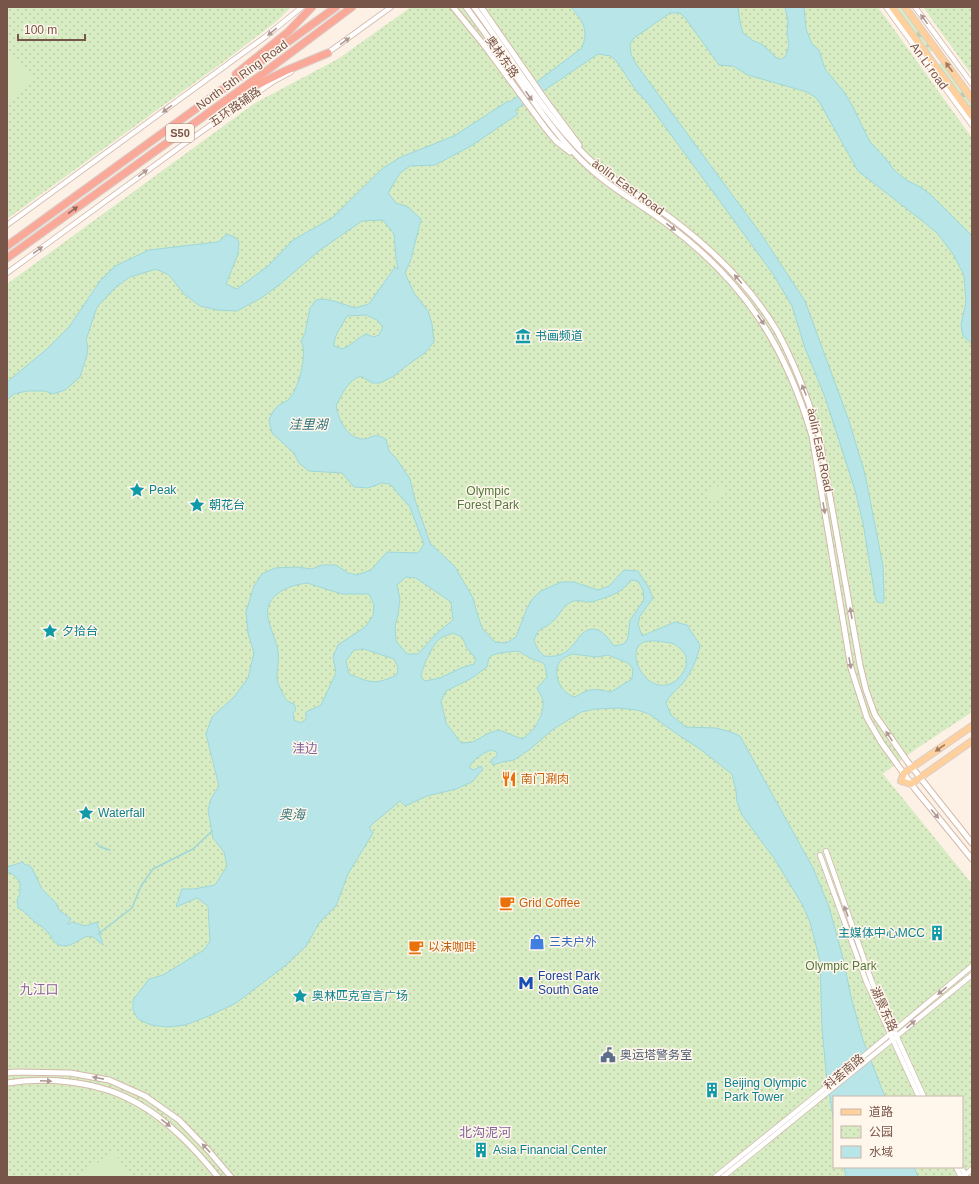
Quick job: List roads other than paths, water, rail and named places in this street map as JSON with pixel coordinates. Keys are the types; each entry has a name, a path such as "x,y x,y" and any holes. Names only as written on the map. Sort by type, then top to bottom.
{"highway":[{"path":"197,108 288,32 312,7"},
{"name":"North 5th Ring Road","path":"7,246 336,7"},
{"name":"North 5th Ring Road","path":"7,258 229,98 352,7"},
{"path":"229,98 284,71 328,53"}],"main road":[{"path":"453,7 484,45 556,141 583,162"},
{"name":"奥林东路","path":"466,7 539,105"},
{"name":"àolín East Road","path":"474,7 539,105 570,139 587,157 607,174 672,219 716,255 738,278 758,303 776,331 796,370 809,401 819,435 853,628 866,690 875,715 912,767 972,843"},
{"path":"481,7 533,83 574,137 587,157"},
{"name":"An Li road","path":"892,7 972,116"},
{"name":"An Li road","path":"905,7 972,98"},
{"path":"539,105 564,142 583,162"},
{"name":"àolín East Road","path":"583,162 602,178 667,224 710,260 732,283 770,334 800,398 812,436 851,668 858,692 867,718 881,742 904,773"},
{"path":"972,726 904,773 901,781 911,784 972,859"},
{"path":"911,784 972,741"},
{"path":"7,1073 70,1073 109,1080 145,1096 179,1120 208,1150 231,1177"},
{"path":"7,1083 26,1080 67,1081 106,1090 137,1103 186,1140 218,1177"}],"street":[{"path":"7,225 265,37 302,7"},
{"name":"五环路辅路","path":"7,273 274,80 328,53 391,7"},
{"name":"An Li road","path":"886,7 972,125"},
{"name":"An Li road","path":"915,7 972,84"},
{"name":"湖景东路","path":"826,851 872,982 919,1096"},
{"name":"湖景东路","path":"820,855 866,981 892,1032"},
{"path":"826,872 832,870"},
{"name":"科荟南路","path":"723,1177 828,1093 892,1032 972,966"},
{"name":"科荟南路","path":"716,1177 827,1087 868,1055 894,1038 972,975"},
{"name":"湖景东路","path":"894,1038 923,1096"},
{"path":"957,1168 964,1176 972,1169"}],"water":[{"path":"571,7 738,7 743,33 752,40 763,45 778,59 782,59 786,55 789,44 787,33 788,21 785,7 804,7 806,29 812,44 819,50 825,69 844,92 853,107 870,142 887,160 893,169 906,180 922,188 931,195 972,236 972,344 963,336 961,325 966,302 964,275 953,254 938,234 858,171 820,103 815,97 807,92 748,75 733,66 719,65 686,19 680,13 670,13 634,38 630,44 631,54 636,64 761,234 805,301 849,421 865,474 883,566 883,603 877,602 875,596 863,523 855,490 825,397 805,348 792,306 773,274 647,102 637,92 617,62 611,56 598,54 515,110 518,114 471,146 435,165 410,166 400,173 388,193 396,203 408,207 421,219 411,259 405,273 414,293 428,311 432,324 434,342 425,353 394,376 380,383 372,383 361,376 356,378 346,388 336,406 342,423 353,436 367,439 377,436 386,439 389,451 396,458 410,479 415,500 430,543 455,567 473,598 482,628 495,642 506,643 516,637 527,608 533,598 541,591 561,582 574,582 598,590 609,586 624,570 638,571 649,588 653,598 640,616 638,624 642,636 675,622 687,625 700,645 696,660 689,674 666,703 671,715 686,727 716,728 740,736 813,868 829,907 863,1040 885,1096 833,1096 833,1117 826,1071 822,1028 820,961 810,922 802,904 774,858 742,815 737,802 732,774 700,749 649,714 637,710 618,708 596,709 581,712 552,730 529,750 514,760 493,765 491,760 497,756 497,752 491,750 481,755 475,759 469,768 474,770 481,766 483,769 472,782 456,789 427,796 405,806 400,801 369,827 373,833 348,874 336,906 319,923 306,946 286,965 236,1003 209,1016 185,1025 167,1027 151,1025 138,1019 133,1010 133,1000 149,979 163,975 204,950 210,941 208,906 197,898 176,907 182,889 194,889 215,885 227,866 224,852 213,838 208,810 211,799 219,786 206,734 212,717 234,697 248,678 254,653 248,633 246,612 254,586 262,574 275,568 296,567 312,569 322,565 336,565 348,573 357,575 371,570 387,552 418,553 424,544 409,505 390,484 382,483 368,488 354,487 342,473 309,471 299,463 294,453 272,433 269,420 276,408 290,398 302,370 304,353 301,341 305,333 310,308 316,300 323,299 355,308 369,304 395,267 398,269 394,234 383,220 362,221 320,250 279,285 261,298 237,311 217,310 200,306 184,294 169,275 156,269 130,277 116,287 97,307 86,340 88,346 87,355 80,377 65,390 53,394 45,391 27,391 14,394 7,400 7,382 47,349 69,327 100,281 115,266 149,250 218,242 227,234 236,238 239,242 238,254 226,284 237,289 268,266 293,240 332,218 383,168 401,157 454,136 508,101 510,102 582,48 585,31 582,22","holes":["366,315 377,320 383,327 379,335 374,337 366,334 343,349 334,346 334,342 347,316","406,577 416,578 451,602 453,620 437,633 418,654 407,654 396,641 395,626 400,599 397,585","631,580 638,581 643,590 644,600 630,620 628,638 624,644 614,646 599,630 590,629 580,636 574,644 562,654 544,656 539,651 534,641 539,630 555,620 567,605 576,601 595,601 614,594 625,587","307,583 342,594 369,594 374,605 373,616 365,627 338,645 333,657 336,673 321,705 306,712 306,719 301,723 294,720 293,713 296,710 294,704 285,699 278,683 278,652 269,622 268,608 271,601 280,592 287,588","453,633 462,637 467,648 476,659 474,664 461,668 440,678 425,681 421,677 431,650 441,638","656,641 674,644 682,650 686,656 686,667 684,671 678,679 670,684 657,685 650,681 643,675 636,660 636,652 639,646 644,642","364,649 394,659 398,667 397,675 373,682 349,674 346,661 354,650","518,651 543,663 545,667 547,677 537,688 543,702 542,713 537,724 530,733 522,739 499,730 489,733 473,742 461,743 446,723 441,701 446,691 472,678 487,667 491,656 498,653","572,654 597,657 608,655 628,663 633,669 632,679 611,692 592,690 575,697 570,695 562,688 560,684 557,668 561,660"]},
{"path":"23,862 25,865 29,865 32,868 42,889 56,903 59,910 71,919 68,925 72,922 85,926 97,922 103,945 93,937 89,936 70,945 59,945 54,942 44,929 18,908 17,900 20,894 20,882 9,872 7,875 7,867"},
{"path":"844,1168 914,1168 918,1177 846,1177"}],"waterway":[{"path":"98,934 132,908 141,886 153,869 193,849 212,831"},
{"path":"96,843 100,847 110,850"}],"place":[{"name":"书画频道","path":"523,336"},
{"name":"Peak","path":"137,490"},
{"name":"朝花台","path":"197,505"},
{"name":"夕拾台","path":"50,631"},
{"name":"南门涮肉","path":"509,779"},
{"name":"Waterfall","path":"86,813"},
{"name":"Grid Coffee","path":"507,903"},
{"name":"主媒体中心MCC","path":"937,933"},
{"name":"三夫户外","path":"537,942"},
{"name":"以沫咖啡","path":"416,947"},
{"name":"Forest Park South Gate","path":"526,983"},
{"name":"奥林匹克宣言广场","path":"300,996"},
{"name":"奥运塔警务室","path":"608,1055"},
{"name":"Beijing Olympic Park Tower","path":"712,1090"},
{"name":"Asia Financial Center","path":"481,1150"}],"district":[{"name":"洼边","path":"305,748"},
{"name":"九江口","path":"39,989"},
{"name":"北沟泥河","path":"485,1132"}],"water label":[{"name":"洼里湖","path":"308,424"},
{"name":"奥海","path":"292,814"}],"park label":[{"name":"Olympic Forest Park","path":"488,498"},
{"name":"Olympic Park","path":"841,966"}]}
